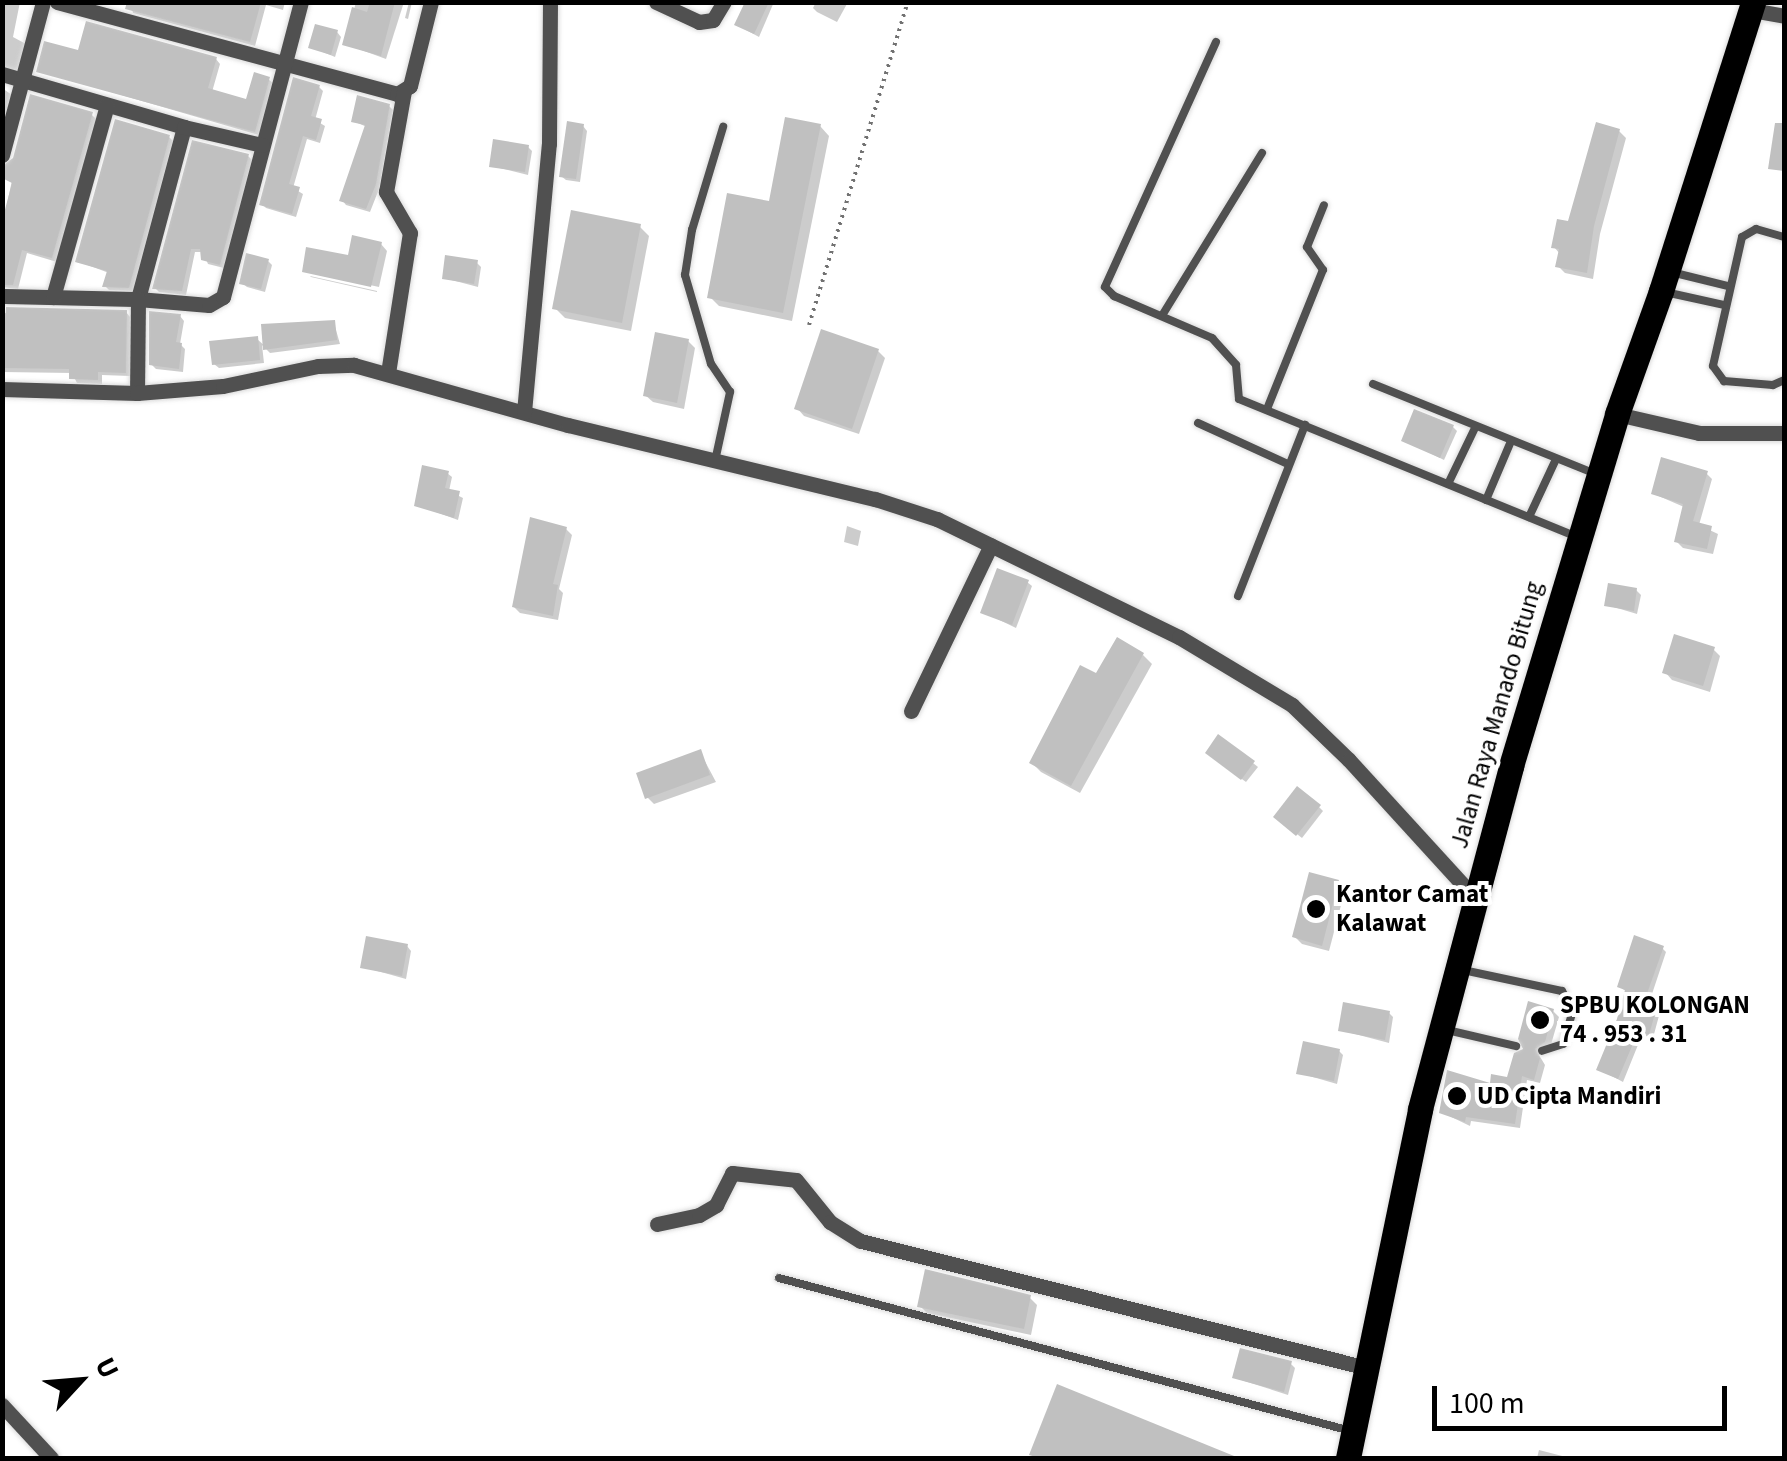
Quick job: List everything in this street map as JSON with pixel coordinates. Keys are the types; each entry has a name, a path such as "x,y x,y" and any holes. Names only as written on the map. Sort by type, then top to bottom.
{"highway":[{"name":"Jalan Raya Manado Bitung","path":"1348,1458 1420,1108 1538,674 1617,414 1752,6"}],"street":[{"path":"2,154 43,2"},
{"path":"57,2 388,94 410,86 431,2"},
{"path":"2,296 209,305 223,297 301,2"},
{"path":"524,412 549,144 550,2"},
{"path":"656,2 699,22 713,20 724,2"},
{"path":"1752,6 1784,16"},
{"path":"2,74 184,127 262,145"},
{"path":"388,373 410,233 386,192 404,91"},
{"path":"53,297 106,105"},
{"path":"137,393 138,299 184,127"},
{"path":"2,389 137,393 223,386 318,366 354,364 524,412 875,499 938,519 1179,637 1292,705 1350,760 1476,900"},
{"path":"1617,414 1698,434 1784,433"},
{"path":"911,711 992,545"},
{"path":"657,1224 699,1215 716,1205 732,1173 796,1180 830,1222 861,1241 1367,1368"},
{"path":"2,1405 51,1458"}],"lane":[{"path":"1216,42 1105,282 1114,296 1198,330 1226,350 1236,366 1239,398 1582,539"},
{"path":"715,460 730,392 711,364 685,275 692,230 723,128"},
{"path":"1163,314 1262,154"},
{"path":"1267,409 1323,270 1307,246 1324,205"},
{"path":"1784,237 1756,229 1745,233 1728,286 1713,366 1718,378 1766,385 1784,380"},
{"path":"1664,281 1728,286"},
{"path":"1664,281 1724,304"},
{"path":"1373,384 1600,475"},
{"path":"1198,423 1288,464"},
{"path":"1238,596 1305,425"},
{"path":"1448,484 1475,428"},
{"path":"1486,500 1511,441"},
{"path":"1529,517 1556,459"},
{"path":"1459,969 1562,990 1573,1010 1563,1044 1542,1051"},
{"path":"1442,1029 1516,1046"},
{"path":"778,1278 1355,1432"}],"path":[{"path":"810,326 908,2"}],"building":[{"path":"127,2 261,2 250,42 125,9"},
{"path":"370,2 395,2 381,56 342,45 352,7 367,12"},
{"path":"745,2 769,2 754,34 734,25"},
{"path":"86,21 217,57 208,88 246,99 254,72 270,77 255,132 36,72 44,41 78,50"},
{"path":"315,24 338,30 331,55 308,48"},
{"path":"293,77 320,85 311,116 322,119 316,140 303,136 289,184 300,187 292,214 259,205"},
{"path":"30,94 93,112 52,258 22,250 13,285 2,285 2,221 12,183 2,178 2,166 13,158"},
{"path":"357,95 390,104 376,184 366,209 339,201 365,125 351,122"},
{"path":"785,117 821,124 783,313 707,298 727,193 769,201"},
{"path":"115,119 170,135 129,288 102,287 107,271 75,262"},
{"path":"567,121 584,124 576,179 559,177"},
{"path":"1596,122 1620,129 1594,226 1587,273 1555,267 1559,249 1551,248 1557,219 1568,221"},
{"path":"1775,123 1784,123 1784,171 1768,169"},
{"path":"493,139 529,145 525,172 489,167"},
{"path":"192,140 249,154 220,265 201,260 200,249 191,249 182,291 152,289"},
{"path":"571,210 641,224 622,323 552,309"},
{"path":"352,235 382,242 371,287 302,272 306,247 348,255"},
{"path":"246,253 269,259 261,289 239,284"},
{"path":"445,255 478,260 474,284 442,279"},
{"path":"6,307 127,310 126,373 98,372 98,380 69,379 69,369 2,368"},
{"path":"149,311 181,314 176,342 182,343 179,369 149,365"},
{"path":"335,320 337,340 263,350 261,324"},
{"path":"821,329 879,349 852,429 794,409"},
{"path":"655,332 689,339 677,403 643,396"},
{"path":"258,336 260,360 212,365 209,341"},
{"path":"1414,409 1454,425 1440,458 1401,441"},
{"path":"1661,457 1708,471 1693,521 1712,526 1707,549 1674,542 1683,504 1651,494"},
{"path":"422,465 449,471 445,488 460,491 454,518 414,506"},
{"path":"530,517 567,527 553,584 558,585 553,616 512,607"},
{"path":"997,568 1029,580 1012,625 980,613"},
{"path":"1608,583 1637,588 1634,611 1604,606"},
{"path":"1674,634 1715,647 1703,686 1662,673"},
{"path":"1117,637 1144,653 1071,786 1029,763 1080,665 1096,673"},
{"path":"1218,734 1255,761 1241,780 1205,753"},
{"path":"701,749 710,775 645,799 636,773"},
{"path":"1297,786 1321,805 1296,836 1273,817"},
{"name":"Kantor Camat Kalawat","path":"1309,872 1339,880 1322,946 1292,937"},
{"path":"1634,935 1664,946 1644,1002 1657,1006 1649,1035 1638,1032 1618,1079 1596,1070 1617,1019 1625,990 1617,987"},
{"path":"366,936 408,944 402,976 360,968"},
{"path":"1528,1001 1554,1009 1545,1042 1535,1049 1540,1058 1534,1080 1522,1076 1515,1124 1466,1117 1465,1122 1439,1113 1447,1070 1490,1083 1491,1074 1507,1077 1514,1053 1523,1049 1518,1039"},
{"path":"1343,1002 1390,1011 1385,1040 1338,1031"},
{"path":"1303,1041 1340,1049 1334,1081 1296,1074"},
{"path":"925,1269 1031,1295 1024,1329 917,1307"},
{"path":"1240,1348 1292,1361 1284,1392 1232,1378"},
{"path":"1057,1384 1239,1458 1029,1455"}],"place":[{"name":"Kantor Camat Kalawat","path":"1316,909"},
{"name":"SPBU KOLONGAN 74 . 953 . 31","path":"1540,1020"},
{"name":"UD Cipta Mandiri","path":"1457,1096"}]}
